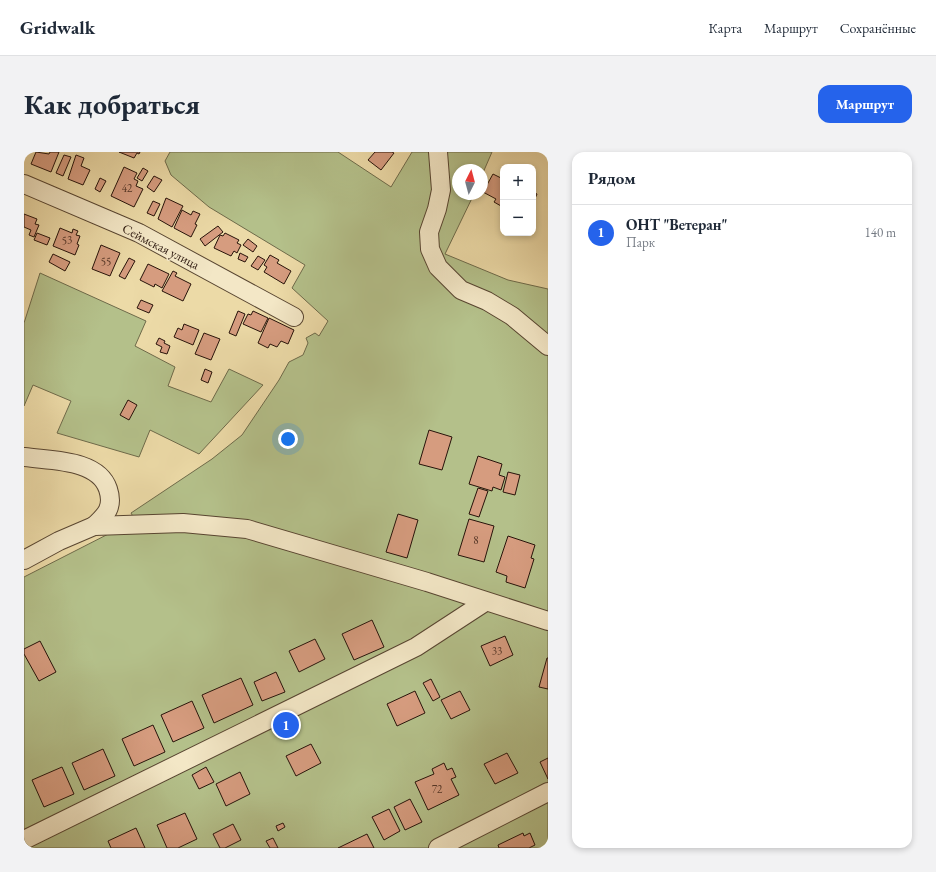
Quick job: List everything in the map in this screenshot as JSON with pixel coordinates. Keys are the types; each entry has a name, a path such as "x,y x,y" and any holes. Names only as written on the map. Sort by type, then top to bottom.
{"street":[{"path":"438,152 441,190 437,209 429,232 430,249 438,267 461,290 487,301 512,316 548,346"},
{"name":"Сеймская улица","path":"24,184 139,233 294,317"},
{"path":"24,457 73,464 96,471 105,480 111,496 108,513 94,526 59,541 24,560"},
{"path":"94,526 183,523 247,529 427,582 485,602 548,621"},
{"path":"24,840 416,647 485,602"},
{"path":"438,848 548,792"}],"green space":[{"path":"170,152 338,152 391,187 412,152 492,152 487,164 452,164 452,200 471,200 445,254 508,280 548,289 548,848 24,848 24,577 124,526 142,532 131,513 212,459 242,435 279,380 289,362 303,355 308,343 306,338 315,333 319,336 328,321 292,288 305,265 209,207 171,175 165,161"},
{"path":"40,273 146,321 135,346 175,367 168,386 211,402 229,369 263,385 199,454 150,430 139,457 57,433 71,401 33,385 24,406 24,323"}],"building":[{"path":"36,152 49,154 50,152 59,152 51,172 31,164"},
{"path":"119,152 140,152 139,154 137,153 134,158"},
{"path":"375,152 394,153 381,170 368,160"},
{"path":"64,155 71,157 63,176 56,173"},
{"path":"76,155 84,158 81,166 90,170 83,185 68,179"},
{"path":"124,167 137,173 134,179 138,181 136,186 143,189 134,207 111,196"},
{"path":"143,168 148,171 142,181 137,178"},
{"path":"493,174 500,178 500,205 494,202 496,199 488,195 488,183"},
{"path":"154,176 162,180 154,192 147,187"},
{"path":"100,178 106,181 100,192 95,189"},
{"path":"166,198 183,206 172,227 158,219"},
{"path":"153,201 160,204 154,216 147,213"},
{"path":"182,210 191,215 193,211 200,214 195,224 197,225 191,237 174,228"},
{"path":"24,214 37,219 35,224 39,225 34,237 29,235 31,230 24,227"},
{"path":"218,226 223,232 205,246 200,239"},
{"path":"60,228 72,233 73,229 78,231 76,235 80,236 77,244 79,245 75,255 53,246"},
{"path":"37,233 50,238 47,245 34,240"},
{"path":"225,233 239,240 237,243 241,245 237,253 234,251 231,256 214,248 220,235 223,236"},
{"path":"248,239 257,246 253,252 243,245"},
{"path":"101,245 120,253 110,276 92,269"},
{"path":"240,253 248,257 245,262 238,259"},
{"path":"53,254 70,262 65,271 49,262"},
{"path":"270,255 279,260 277,263 291,271 284,284 264,272 267,267 264,265"},
{"path":"258,256 265,260 258,270 251,266"},
{"path":"129,258 135,261 125,279 119,276"},
{"path":"148,264 169,274 162,288 155,284 154,287 140,280"},
{"path":"173,271 177,273 175,276 191,284 183,301 162,291"},
{"path":"141,300 153,305 149,313 137,308"},
{"path":"238,311 245,314 236,336 229,333"},
{"path":"253,311 268,318 261,332 243,324 248,314 251,315"},
{"path":"269,318 294,330 288,344 281,341 277,347 270,344 268,348 258,343"},
{"path":"184,324 199,330 193,345 174,337 178,328 182,330"},
{"path":"204,333 220,339 211,360 195,354"},
{"path":"159,338 170,346 167,354 160,352 162,347 156,344"},
{"path":"205,369 212,372 208,383 201,380"},
{"path":"128,400 137,405 129,420 120,415"},
{"path":"429,430 452,437 442,470 419,464"},
{"path":"478,456 502,464 499,475 505,477 501,490 493,487 492,491 469,484"},
{"path":"508,472 520,475 515,495 503,492"},
{"path":"478,488 488,491 479,517 469,514"},
{"path":"398,514 418,520 407,558 386,552"},
{"path":"469,519 494,526 484,562 458,555"},
{"path":"508,536 535,545 531,558 534,559 525,588 506,582 507,576 496,572"},
{"path":"372,620 384,647 354,660 342,634"},
{"path":"505,636 513,655 490,666 481,646"},
{"path":"315,639 325,659 299,672 289,651"},
{"path":"40,641 56,672 39,681 24,654 24,649"},
{"path":"548,658 548,689 539,687"},
{"path":"276,672 285,692 262,701 254,682"},
{"path":"241,678 253,705 214,723 202,695"},
{"path":"431,679 440,697 433,701 423,683"},
{"path":"415,691 425,713 397,726 387,704"},
{"path":"460,691 470,710 451,719 441,700"},
{"path":"192,701 204,728 173,742 161,715"},
{"path":"153,725 165,752 134,766 122,739"},
{"path":"311,744 321,763 296,776 286,756"},
{"path":"103,749 115,776 84,790 72,763"},
{"path":"507,753 518,773 495,784 484,764"},
{"path":"548,758 548,779 540,762"},
{"path":"444,763 447,770 452,768 456,777 451,779 459,795 428,810 415,782 434,774 432,769"},
{"path":"62,767 74,794 44,807 32,780"},
{"path":"206,767 214,782 199,789 192,775"},
{"path":"240,772 250,794 226,806 216,784"},
{"path":"410,799 422,822 405,830 394,807"},
{"path":"389,809 400,831 384,840 372,817"},
{"path":"185,813 197,839 178,848 167,848 157,825"},
{"path":"283,823 285,827 278,831 276,826"},
{"path":"233,824 241,840 225,848 220,848 213,834"},
{"path":"136,828 145,848 111,848 108,841"},
{"path":"523,833 524,836 530,833 535,845 529,848 499,848 498,845"},
{"path":"367,834 374,848 338,848"},
{"path":"273,838 278,848 270,848 266,841"}],"place":[{"name":"ОНТ \"Ветеран\"","path":"286,725"}]}
